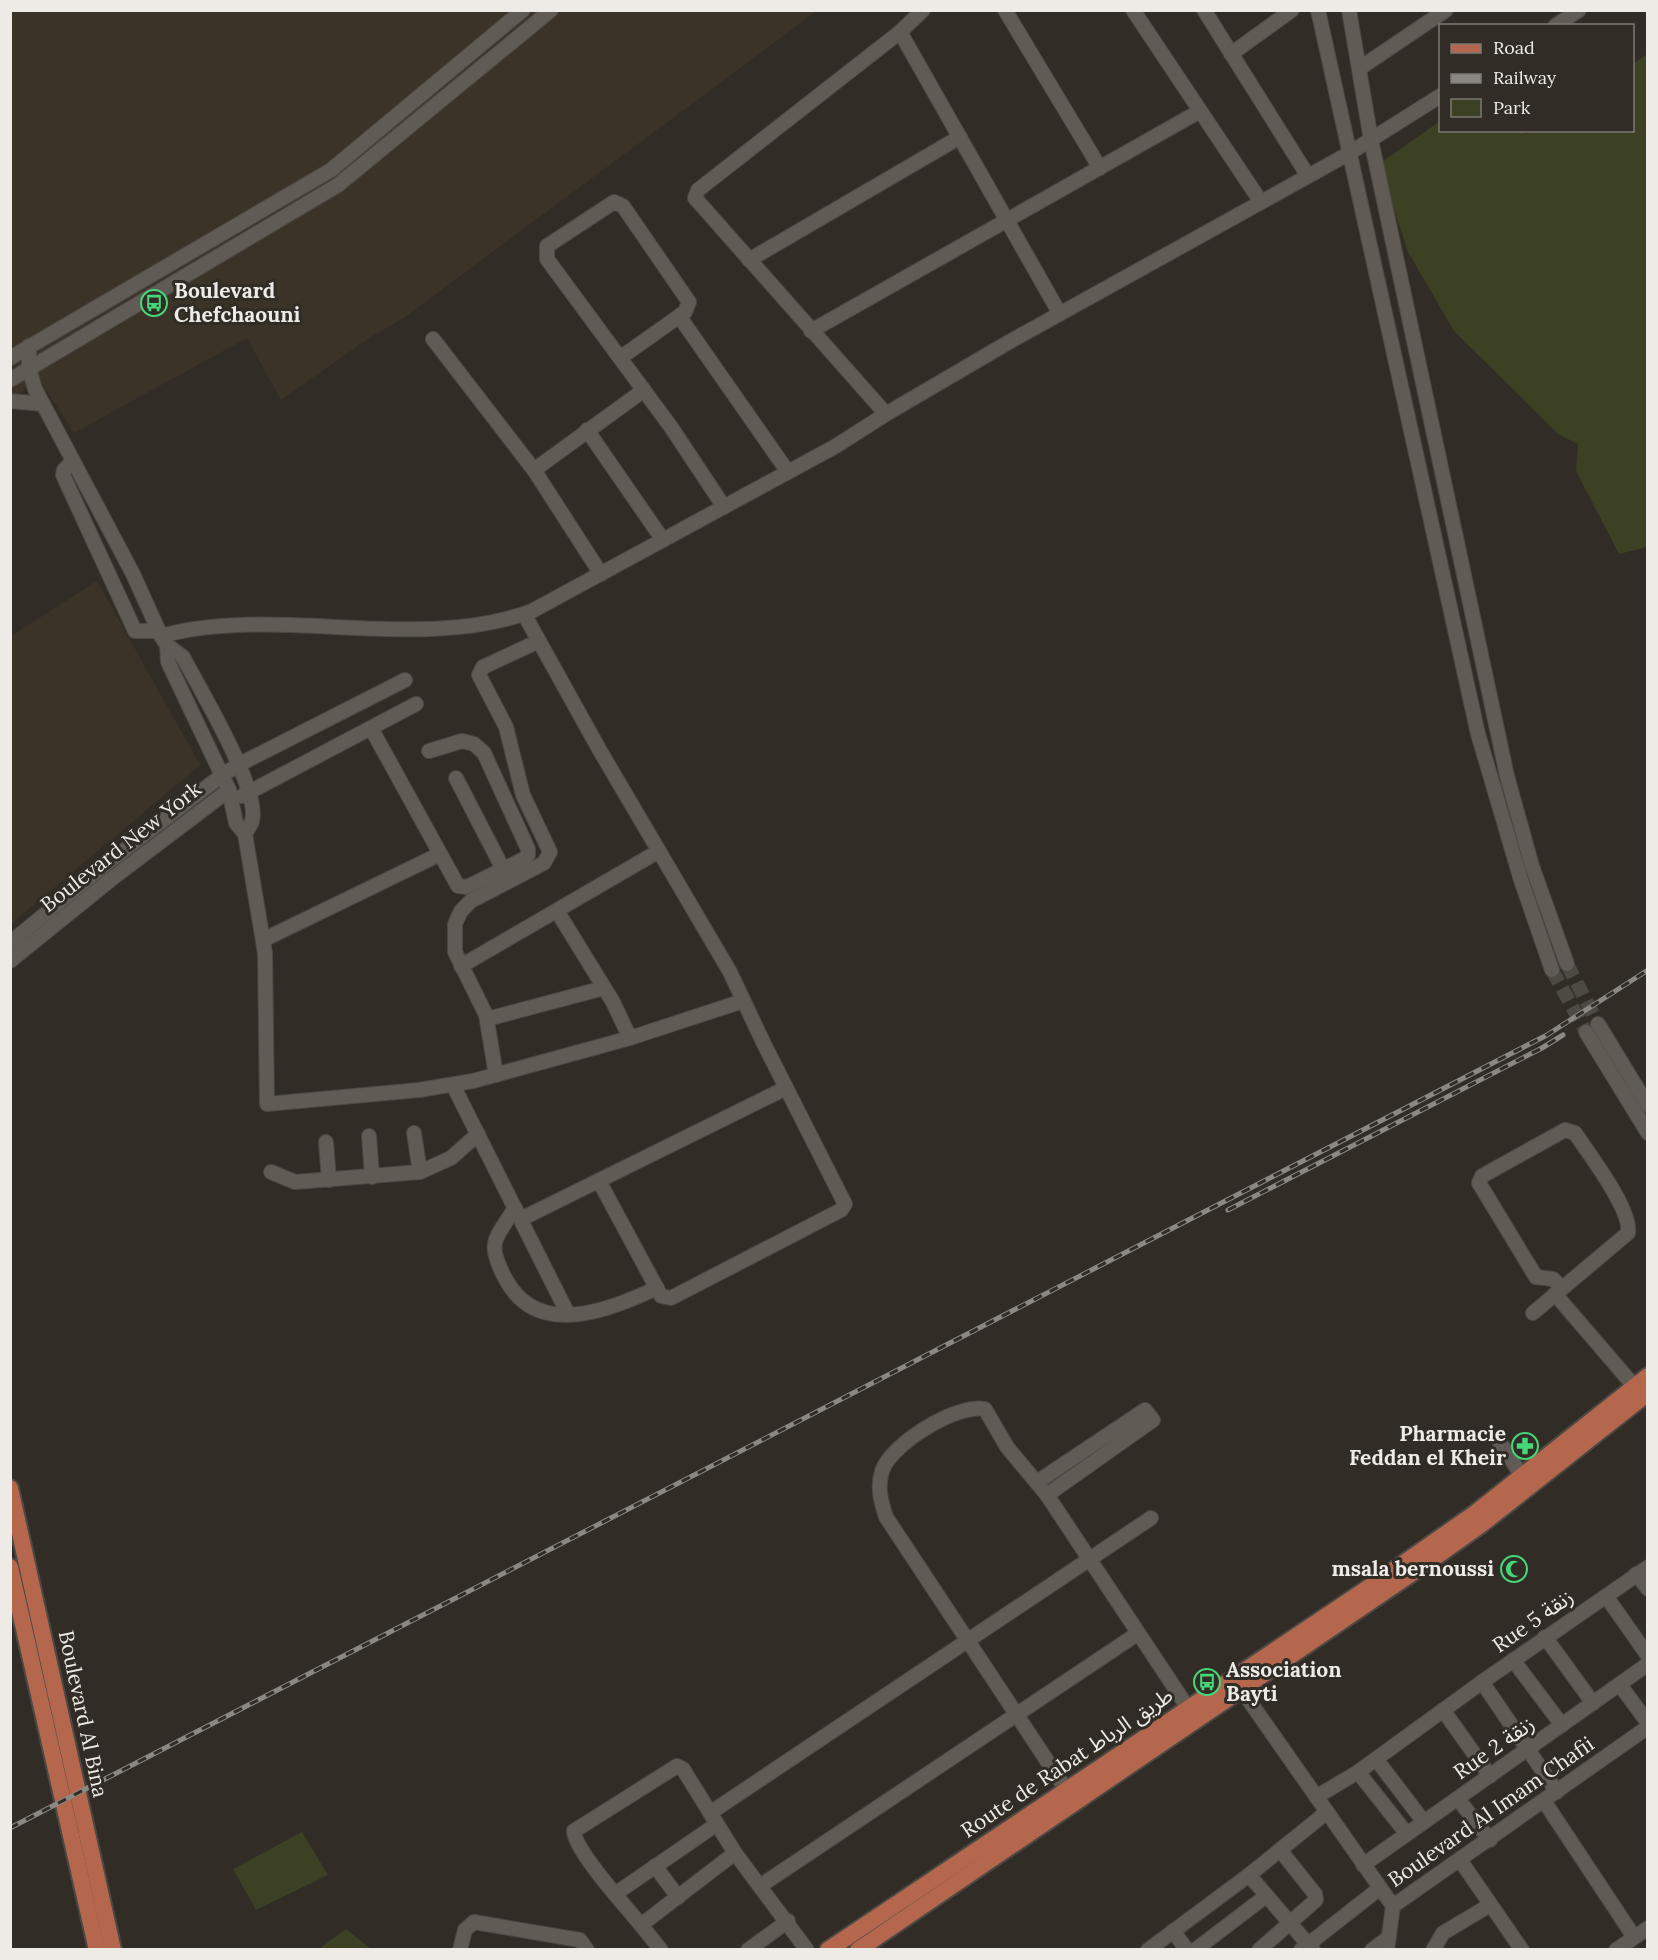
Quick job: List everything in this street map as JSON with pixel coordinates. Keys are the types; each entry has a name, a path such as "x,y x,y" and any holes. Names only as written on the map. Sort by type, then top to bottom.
{"main road":[{"name":"Route de Rabat طريق الرباط","path":"828,1950 1188,1708 1238,1685 1482,1524 1641,1390 1647,1376"},
{"name":"Route de Rabat طريق الرباط","path":"858,1950 1238,1685 1641,1390"},
{"name":"Boulevard Al Bina","path":"10,1488 112,1950"},
{"name":"Boulevard Al Bina","path":"10,1567 97,1950"}],"street":[{"path":"10,358 331,170 508,15 523,10"},
{"path":"10,380 338,185 551,10"},
{"path":"885,414 695,198 698,190 900,32 923,10"},
{"path":"1005,10 1100,168"},
{"path":"1133,10 1261,202"},
{"path":"1204,10 1308,176"},
{"path":"1231,54 1292,10"},
{"path":"1318,10 1478,734 1506,831 1552,970"},
{"path":"1349,10 1371,140 1507,776 1550,923 1567,964"},
{"path":"1360,68 1446,10"},
{"path":"1558,24 1579,10"},
{"path":"508,15 522,34"},
{"path":"900,32 1060,314"},
{"path":"73,461 64,470 63,475 135,631 162,637 195,628 223,626 356,628 470,626 524,614 836,446 885,414 1060,314 1348,154 1439,97"},
{"path":"811,331 1200,111"},
{"path":"749,260 960,137"},
{"path":"620,358 679,316 687,309 689,299 620,204 610,202 547,246 547,259 620,358 644,390 724,507"},
{"path":"679,316 788,472"},
{"path":"433,339 534,470 601,574"},
{"path":"29,346 29,369 35,389 162,637 168,662 231,796 236,823 245,834 263,940 267,1104 453,1085 496,1076 630,1038 743,1000"},
{"path":"534,470 644,390"},
{"path":"10,401 43,404"},
{"path":"587,430 663,540"},
{"path":"524,614 730,972 786,1088 845,1201 843,1208 671,1298 663,1297 657,1288 599,1180"},
{"path":"162,637 183,657 238,765 249,792 252,820 245,834"},
{"path":"496,1076 487,1019 455,952 454,924 461,911 471,902 544,863 550,855 523,795 506,727 478,675 483,667 539,641"},
{"name":"Boulevard New York","path":"10,961 37,930 105,865 221,776 238,765 405,680"},
{"name":"Boulevard New York","path":"10,944 37,930 231,796 249,792 416,704"},
{"path":"371,728 440,854 461,887 467,887 524,859 528,855 528,849 484,753 474,744 462,741 429,751"},
{"path":"456,778 503,869"},
{"path":"1506,831 1521,825"},
{"path":"461,966 659,851"},
{"path":"263,940 440,854"},
{"path":"105,865 114,877"},
{"path":"557,911 604,988 630,1038"},
{"path":"487,1019 604,988"},
{"path":"1598,1024 1647,1106"},
{"path":"1586,1032 1647,1133"},
{"path":"453,1085 568,1314"},
{"path":"657,1288 601,1312 558,1314 522,1301 513,1293 494,1258 494,1243 518,1214 599,1180 786,1088"},
{"path":"1533,1313 1558,1291 1628,1233 1629,1227 1612,1191 1575,1133 1565,1130 1482,1176 1479,1183 1536,1277 1553,1279 1558,1291 1641,1390"},
{"path":"414,1133 420,1172"},
{"path":"271,1172 295,1182 420,1172 451,1158 478,1134"},
{"path":"369,1136 372,1177"},
{"path":"326,1142 329,1180"},
{"path":"1067,1791 886,1517 879,1486 882,1471 889,1457 899,1447 950,1415 975,1407 985,1410 993,1418 1007,1447 1047,1495 1188,1708"},
{"path":"1499,1441 1522,1476"},
{"path":"1037,1482 1102,1447 1047,1495"},
{"path":"615,1894 655,1866 714,1819 967,1642 1151,1518"},
{"path":"1642,1571 1647,1589"},
{"name":"Rue 5 زنقة","path":"1316,1797 1358,1772 1545,1637 1642,1571"},
{"path":"1606,1596 1647,1656"},
{"path":"760,1886 1137,1634"},
{"path":"1545,1637 1593,1703"},
{"path":"1513,1660 1562,1725"},
{"name":"Rue 2 زنقة","path":"1363,1865 1647,1664"},
{"path":"1482,1682 1557,1792"},
{"path":"1238,1685 1393,1906"},
{"path":"1620,1685 1647,1725"},
{"path":"1443,1710 1490,1776"},
{"name":"Boulevard Al Imam Chafii","path":"1388,1943 1393,1906 1490,1840 1647,1725"},
{"path":"1376,1759 1424,1822"},
{"path":"662,1950 615,1894 575,1840 576,1828 677,1766 683,1769 735,1853 788,1921 807,1950"},
{"path":"1358,1772 1407,1834"},
{"path":"1458,1799 1490,1840"},
{"path":"1544,1801 1634,1938"},
{"path":"1148,1950 1249,1875 1327,1812"},
{"path":"1259,1950 1316,1900 1315,1894 1280,1850"},
{"path":"641,1925 735,1853"},
{"path":"1460,1860 1522,1950"},
{"path":"655,1866 678,1897"},
{"path":"1249,1875 1308,1948 1380,1888"},
{"path":"1195,1950 1266,1896"},
{"path":"1433,1950 1443,1933 1490,1905"},
{"path":"748,1950 788,1921"},
{"path":"460,1950 465,1930 474,1922 580,1940 587,1950"},
{"path":"1616,1950 1647,1928"},
{"path":"1173,1931 1187,1950"},
{"path":"1372,1950 1388,1943"}],"shaded area":[{"path":"11,11 817,11 405,317 369,338 281,400 247,338 74,433 37,376 11,403"},
{"path":"97,581 200,765 11,924 11,636"}],"green space":[{"path":"1647,54 1647,547 1619,554 1576,471 1578,444 1558,434 1454,331 1408,252 1379,164 1439,122 1439,132 1524,132 1526,134 1529,132 1634,132 1634,63"},
{"path":"302,1832 328,1875 256,1910 233,1869"},
{"path":"346,1929 371,1949 319,1949"}],"tunnel":[{"path":"1567,964 1598,1024"},
{"path":"1552,970 1586,1032"}],"railway":[{"path":"10,1828 1547,1035 1648,970"},
{"path":"1228,1210 1563,1035"}],"place":[{"name":"Boulevard Chefchaouni","path":"154,303"},
{"name":"Pharmacie Feddan el Kheir","path":"1525,1446"},
{"name":"msala bernoussi","path":"1514,1569"},
{"name":"Association Bayti","path":"1207,1682"}]}
